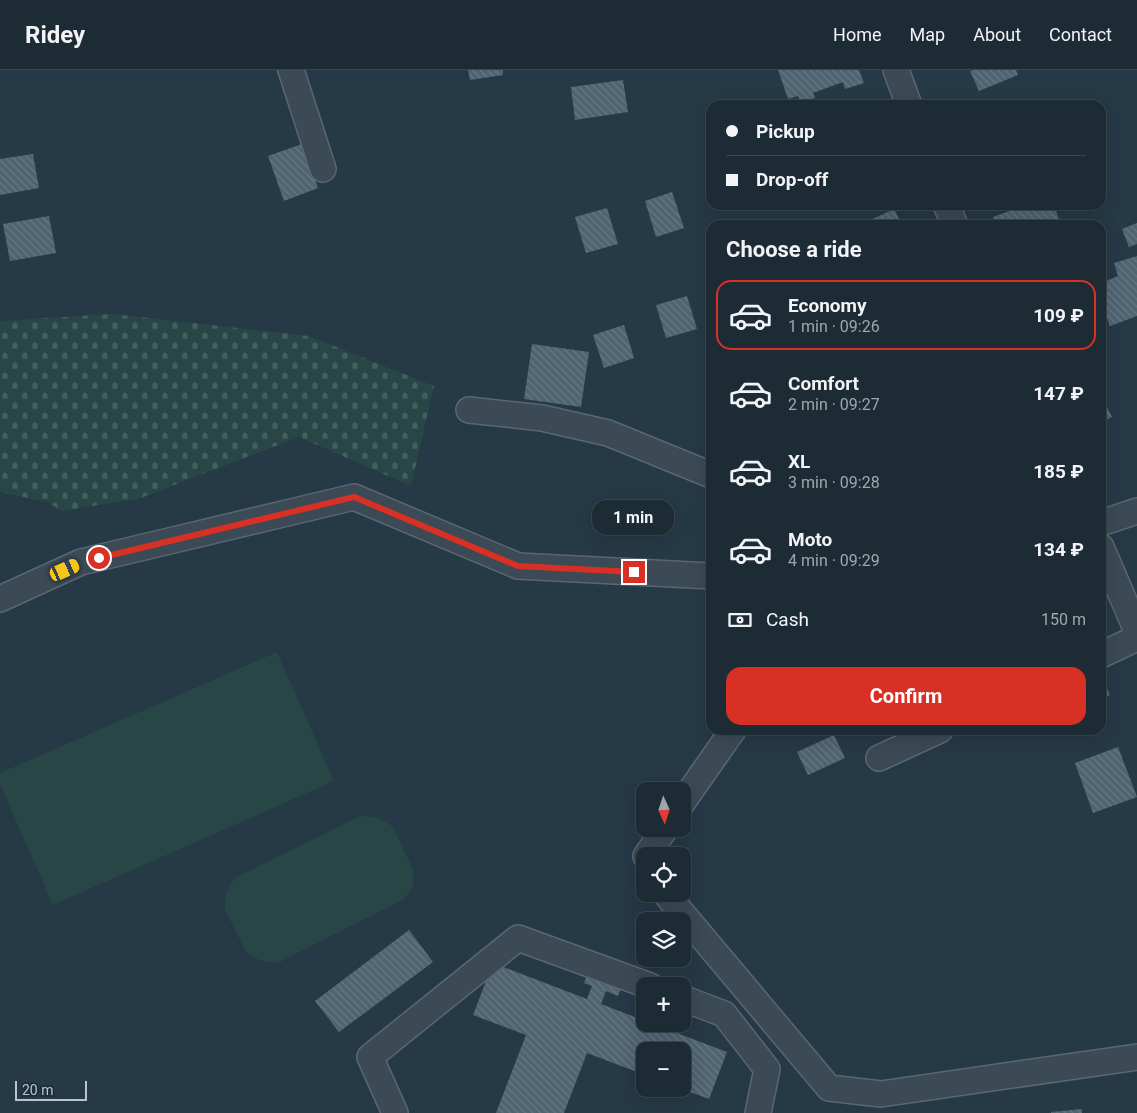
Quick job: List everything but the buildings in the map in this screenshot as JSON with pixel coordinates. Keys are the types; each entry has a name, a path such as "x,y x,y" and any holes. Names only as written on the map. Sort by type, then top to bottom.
{"street":[{"path":"291,70 323,169"},
{"path":"896,70 907,100"},
{"path":"469,410 542,418 608,433 706,473"},
{"path":"0,599 81,562 354,497 518,566 706,576"},
{"path":"1106,521 1137,511"},
{"path":"1106,559 1137,631"},
{"path":"1106,653 1137,638"},
{"path":"691,790 730,735"},
{"path":"880,758 929,735"},
{"path":"673,902 829,1088 881,1094 1137,1057"},
{"path":"395,1113 370,1057 518,938 636,981"},
{"path":"691,1001 724,1014 767,1069 758,1113"}],"green space":[{"path":"112,314 309,336 434,386 411,486 299,437 141,498 62,511 47,502 0,492 0,321"},
{"path":"277,652 334,781 53,905 0,784 0,773"},
{"path":"360,816 377,817 392,826 413,869 413,887 403,900 278,963 261,961 246,952 225,910 226,893 235,878"}],"route":[{"path":"99,558 354,497 518,566 634,572"}]}
